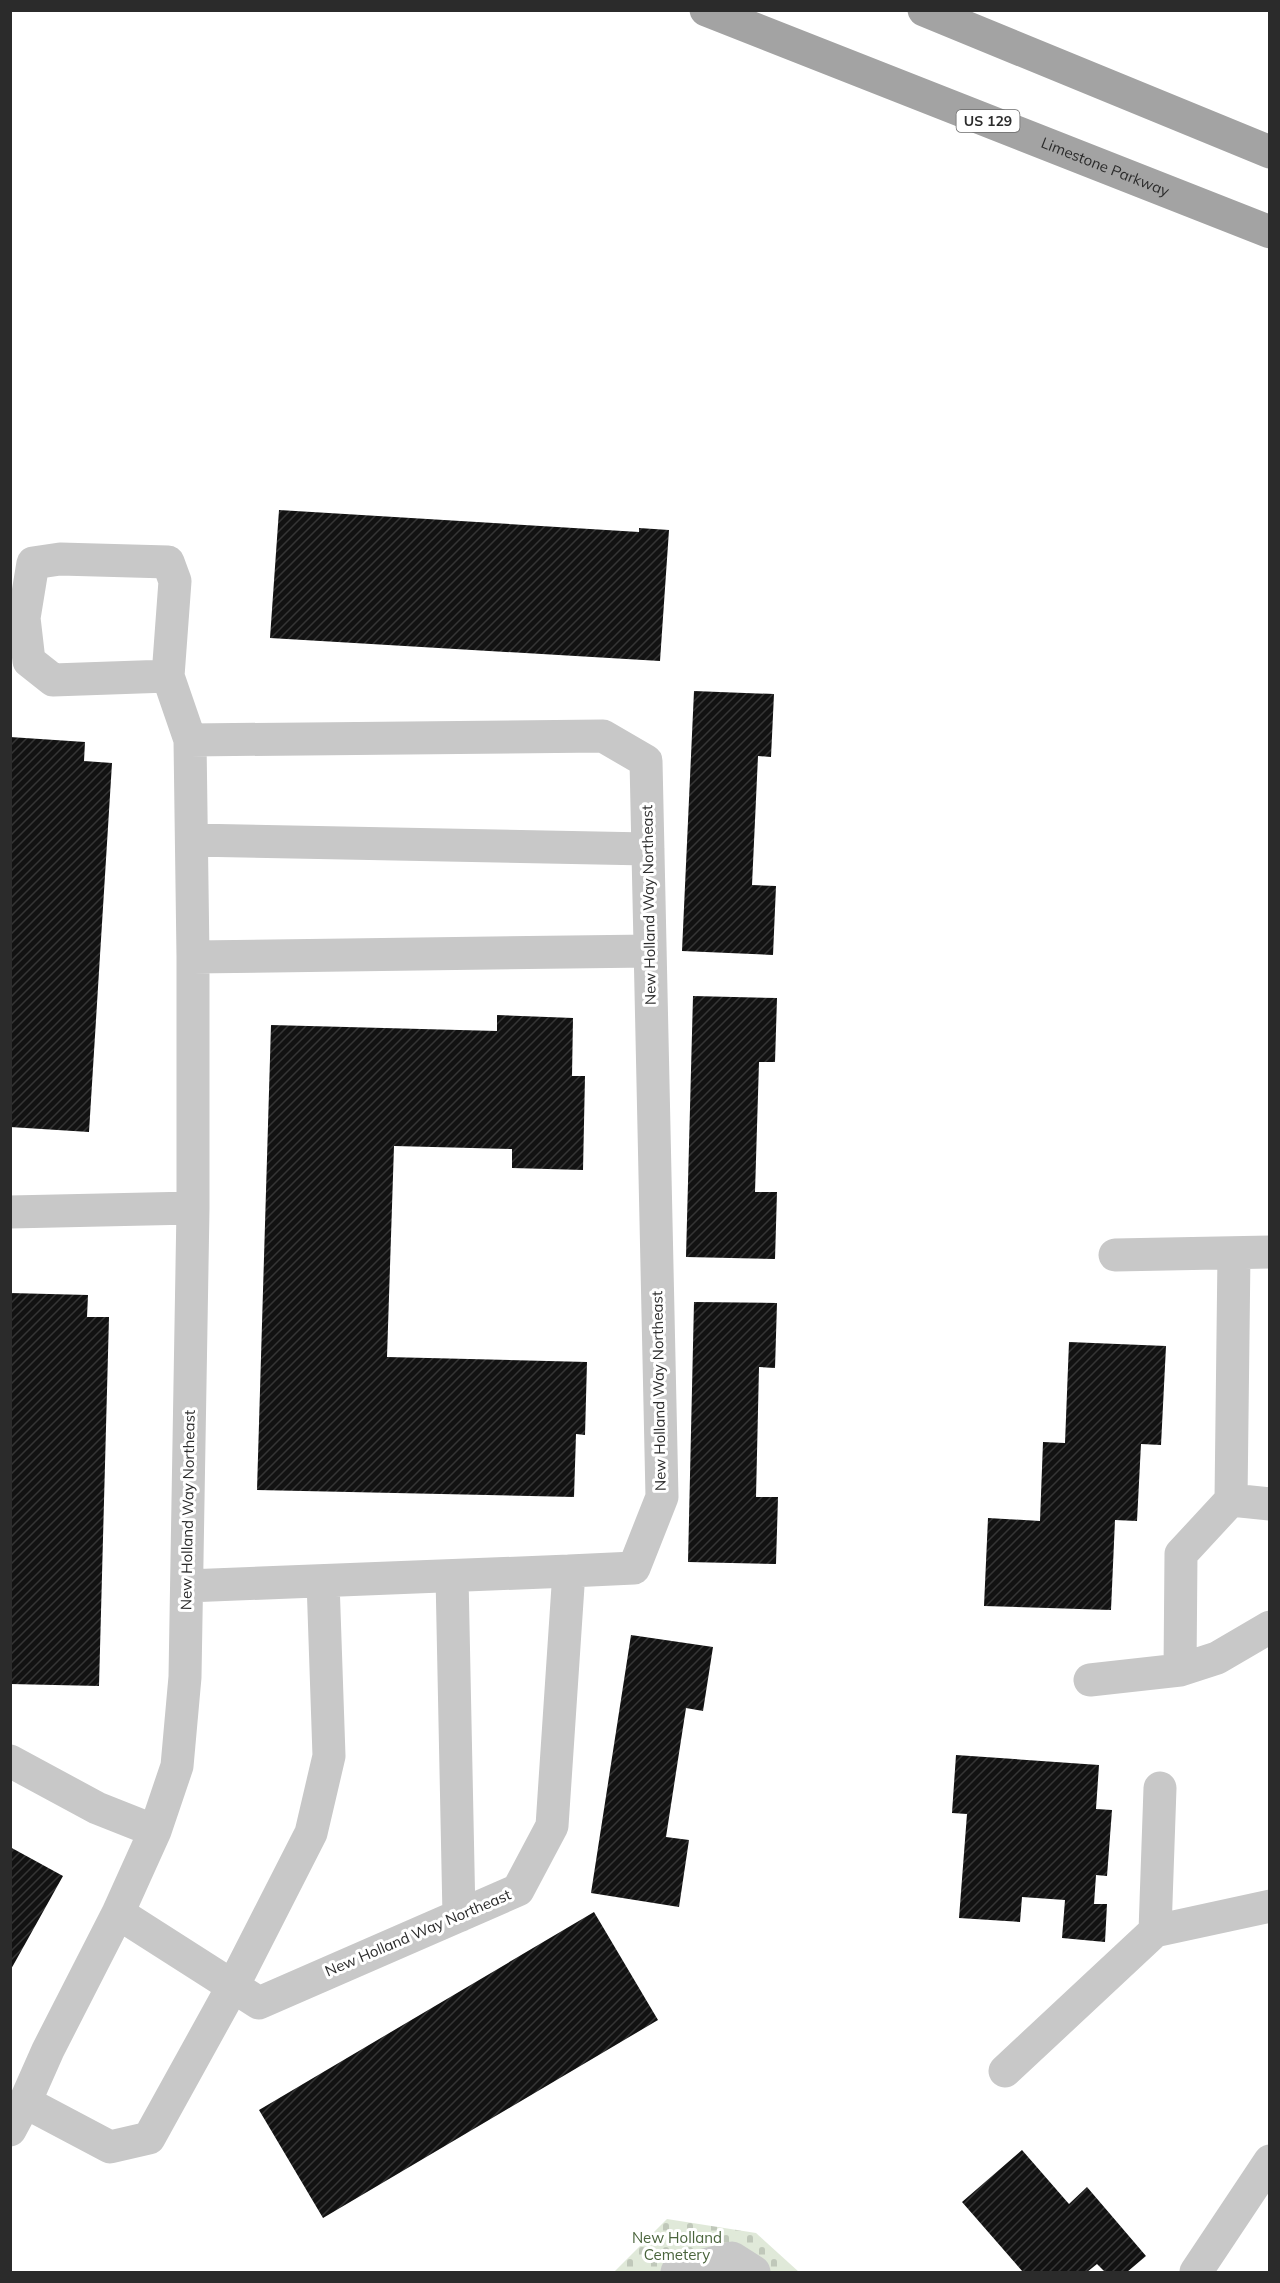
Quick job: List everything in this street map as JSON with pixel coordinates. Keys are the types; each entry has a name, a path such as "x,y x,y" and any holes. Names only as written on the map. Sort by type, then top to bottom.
{"main road":[{"name":"Limestone Parkway","path":"706,10 1269,232"},
{"path":"924,10 1269,152"}],"street":[{"path":"168,676 53,680 29,661 24,618 33,564 60,559 168,562 175,581 168,676 190,740"},
{"name":"New Holland Way Northeast","path":"603,736 646,760 662,1497 634,1568 569,1572 552,1826 518,1890 259,2002 118,1913 155,1831 177,1766 185,1677 193,1208 192,840 190,740 603,736"},
{"path":"192,840 648,849"},
{"path":"193,957 650,951"},
{"path":"10,1212 193,1208"},
{"path":"1180,1670 1181,1554 1231,1500 1233,1252"},
{"path":"1115,1255 1269,1252"},
{"path":"1231,1500 1269,1504"},
{"path":"187,1586 569,1572"},
{"path":"452,1576 459,1916"},
{"path":"118,1913 48,2050 18,2116 110,2147 148,2138 234,1986 312,1833 329,1756 323,1581"},
{"path":"1090,1680 1180,1670 1217,1658 1269,1627"},
{"path":"10,1761 97,1808 155,1831"},
{"path":"1155,1931 1160,1788"},
{"path":"1005,2071 1155,1931 1269,1906"},
{"path":"1196,2272 1269,2161"},
{"path":"677,2272 732,2259 754,2272"}],"green space":[{"name":"New Holland Cemetery","path":"667,2219 756,2233 799,2272 614,2272"}],"building":[{"path":"279,510 639,532 639,528 669,530 660,661 270,638"},
{"path":"694,691 774,694 771,757 758,756 752,885 776,886 773,955 682,951"},
{"path":"10,737 85,742 84,761 112,763 89,1132 10,1127"},
{"path":"693,996 777,998 775,1062 759,1062 755,1192 777,1192 775,1259 686,1257"},
{"path":"497,1015 573,1018 572,1076 585,1076 583,1170 512,1168 512,1149 394,1146 387,1357 587,1362 585,1435 576,1434 574,1497 257,1490 271,1025 497,1031"},
{"path":"10,1293 88,1295 87,1317 109,1317 99,1686 10,1684"},
{"path":"694,1302 777,1303 775,1368 759,1367 756,1497 778,1497 776,1564 688,1562"},
{"path":"1069,1342 1166,1346 1161,1445 1141,1444 1137,1521 1115,1520 1111,1610 984,1606 988,1518 1040,1521 1043,1442 1065,1443"},
{"path":"631,1635 713,1647 703,1711 686,1708 666,1837 689,1840 679,1907 591,1893"},
{"path":"956,1755 1099,1765 1096,1809 1112,1810 1107,1876 1096,1875 1094,1904 1107,1904 1105,1942 1062,1938 1065,1900 1022,1897 1020,1922 959,1918 967,1814 952,1813"},
{"path":"10,1847 63,1876 10,1971"},
{"path":"594,1912 658,2020 323,2218 259,2110"},
{"path":"1022,2150 1069,2204 1087,2187 1146,2256 1127,2272 1105,2272 1097,2264 1087,2272 1023,2272 962,2202"}]}
